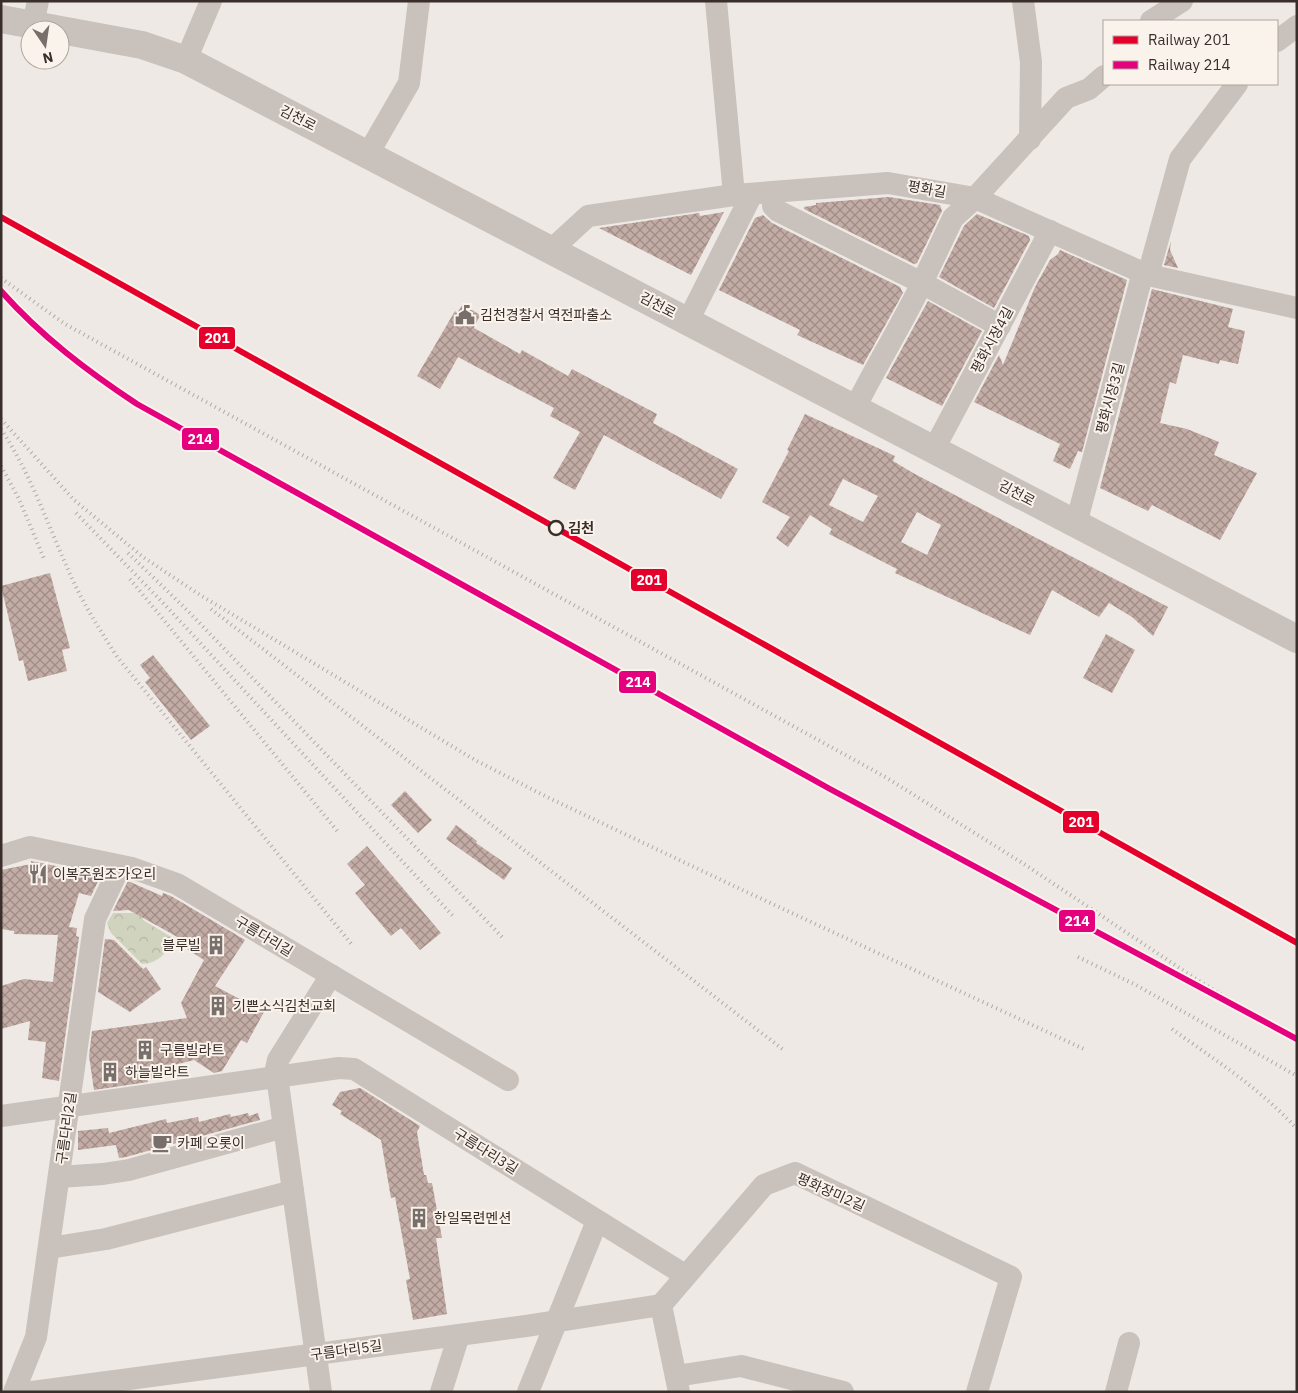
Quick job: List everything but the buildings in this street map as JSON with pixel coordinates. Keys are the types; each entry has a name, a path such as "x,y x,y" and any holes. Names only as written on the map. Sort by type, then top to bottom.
{"street":[{"path":"186,60 211,1"},
{"path":"368,154 409,83 419,1"},
{"path":"688,320 753,194 716,1"},
{"path":"1023,1 1031,62 1030,139"},
{"path":"1153,20 1182,1"},
{"name":"김천로","path":"1,19 35,13 186,60 552,249 1297,639"},
{"path":"1278,40 1297,26"},
{"path":"855,408 876,367 896,335 953,218 975,198 1066,98 1089,89 1103,77"},
{"name":"평화시장3길","path":"1076,524 1180,159 1236,85"},
{"name":"평화길","path":"552,249 588,216 753,194 888,182 975,198 1146,274 1297,308"},
{"path":"753,194 778,211 922,283 1000,326"},
{"name":"평화시장4길","path":"934,450 1050,231"},
{"name":"구름다리길","path":"1,856 30,847 120,866 177,884 508,1080"},
{"name":"구름다리2길","path":"14,1392 36,1337 95,919 120,866"},
{"path":"322,1392 277,1078 278,1060 331,975"},
{"name":"구름다리3길","path":"68,1107 339,1068 362,1072 685,1276"},
{"path":"1,1116 68,1107"},
{"path":"59,1177 128,1170 284,1127"},
{"name":"평화장미2길","path":"660,1305 764,1185 794,1173 1011,1278 977,1392"},
{"path":"49,1248 106,1239 293,1192"},
{"path":"528,1392 558,1321 596,1221"},
{"path":"660,1305 677,1384 741,1366 843,1392"},
{"name":"구름다리5길","path":"32,1392 459,1335 660,1305"},
{"path":"441,1392 459,1335"},
{"path":"1116,1392 1129,1343"}],"green space":[{"path":"113,913 142,913 143,920 173,938 165,953 153,962 142,964 111,933 107,923"}],"railway":[{"path":"1,278 65,324 887,778 1024,864 1196,979 1270,1025"},
{"path":"1,419 74,500 143,557 200,595 475,760 547,797 736,887 1086,1050"},
{"path":"1,429 33,487 86,607 118,658 353,946"},
{"path":"1,466 19,499 45,561"},
{"path":"76,513 166,606 453,916"},
{"path":"128,553 185,608 503,938"},
{"path":"130,579 339,833"},
{"path":"211,609 785,1051"},
{"path":"1078,957 1136,985 1297,1076"},
{"path":"1172,1029 1253,1088 1297,1129"}],"rail line":[{"name":"201","path":"1,217 1297,943"},
{"name":"214","path":"1,291 48,338 100,379 137,404 830,789 1297,1039"}],"place":[{"name":"김천경찰서 역전파출소","path":"465,315"},
{"name":"김천","path":"556,528"},
{"name":"이복주원조가오리","path":"38,874"},
{"name":"블루빌","path":"216,945"},
{"name":"기쁜소식김천교회","path":"218,1006"},
{"name":"구름빌라트","path":"145,1050"},
{"name":"하늘빌라트","path":"110,1072"},
{"name":"카페 오롯이","path":"162,1143"},
{"name":"한일목련멘션","path":"419,1218"}]}
